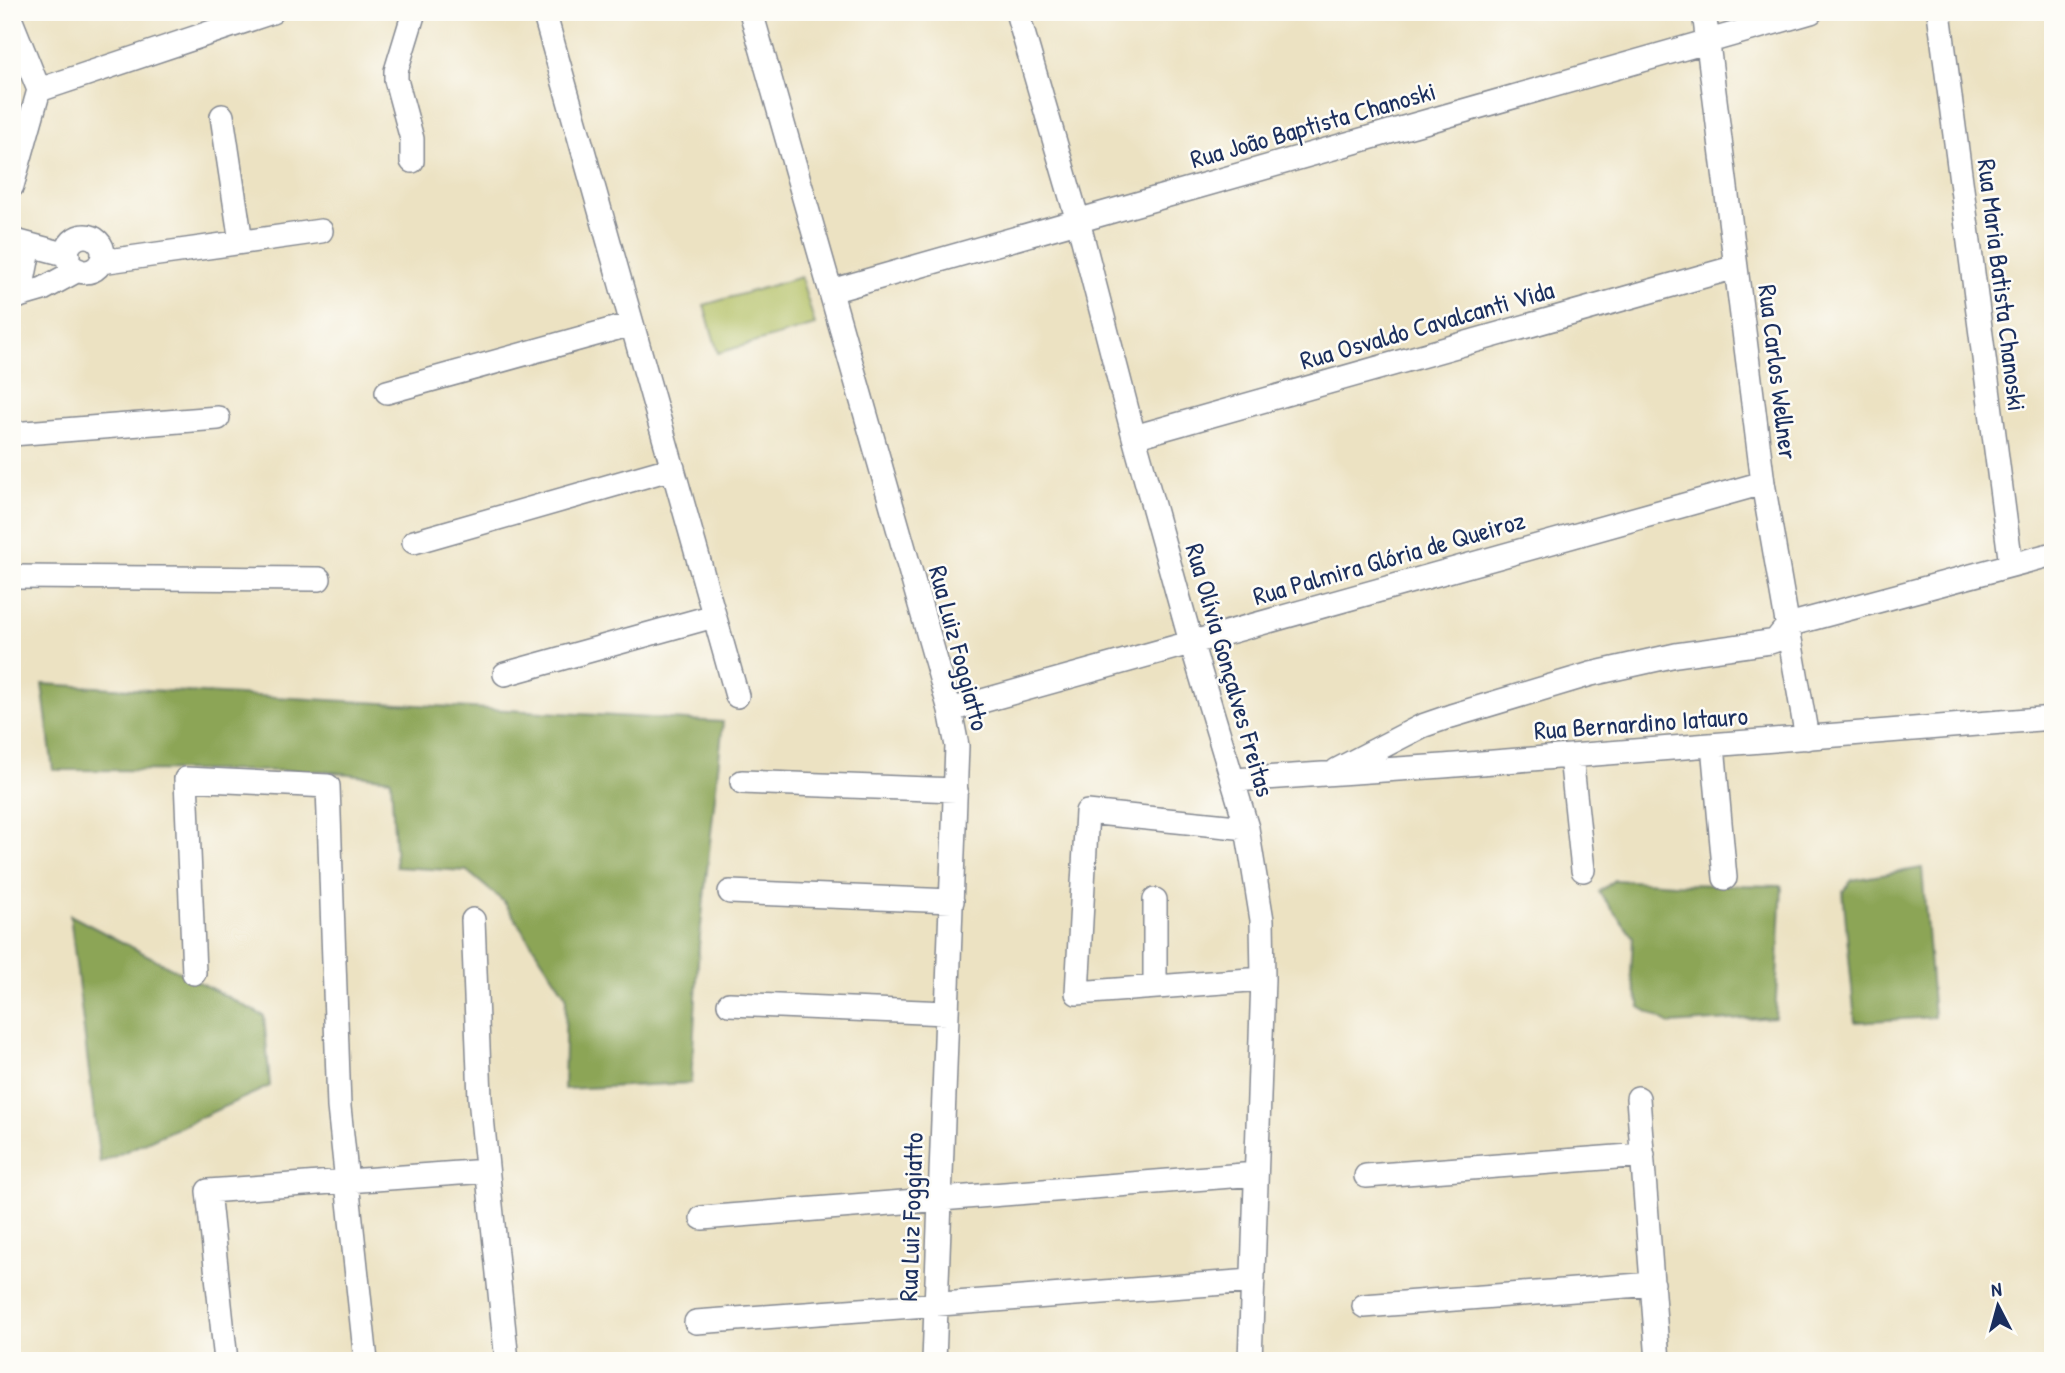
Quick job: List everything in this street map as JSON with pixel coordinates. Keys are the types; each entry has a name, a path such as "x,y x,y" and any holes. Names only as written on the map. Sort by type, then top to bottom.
{"street":[{"path":"39,90 272,12"},
{"path":"412,161 412,139 396,72 414,12"},
{"path":"544,12 737,695"},
{"name":"Rua Luiz Foggiatto","path":"751,12 950,710 957,746 934,1361"},
{"name":"Rua Olívia Gonçalves Freitas","path":"1017,12 1078,220 1134,438 1191,642 1247,828 1262,920 1263,979 1250,1361"},
{"name":"Rua Carlos Wellner","path":"1704,12 1763,482 1807,738"},
{"name":"Rua João Baptista Chanoski","path":"831,291 1811,12"},
{"name":"Rua Maria Batista Chanoski","path":"1939,12 2011,565"},
{"path":"12,23 39,90 12,186"},
{"path":"222,116 241,242"},
{"path":"73,262 43,289 16,297 21,243 73,262 91,271 101,262 321,230"},
{"path":"73,262 68,248 72,242 85,236 98,242 102,248 101,262"},
{"name":"Rua Osvaldo Cavalcanti Vida","path":"1134,438 1736,267"},
{"path":"387,392 632,324"},
{"path":"12,434 218,418"},
{"path":"414,542 673,468"},
{"name":"Rua Palmira Glória de Queiroz","path":"950,710 1763,482"},
{"path":"1331,773 1394,740 1451,716 1643,661 1770,642 1776,640 1788,625 2053,554"},
{"path":"12,577 318,579"},
{"path":"505,674 714,616"},
{"name":"Rua Bernardino Iatauro","path":"1234,780 2053,718"},
{"path":"1713,745 1726,878"},
{"path":"1571,756 1583,870"},
{"path":"194,973 186,779 328,786 339,1107 366,1361"},
{"path":"742,782 956,790"},
{"path":"1247,828 1087,812 1077,993 1263,979"},
{"path":"730,892 952,901"},
{"path":"1155,900 1155,987"},
{"path":"473,920 480,1098 508,1361"},
{"path":"729,1004 947,1013"},
{"path":"1638,1098 1658,1361"},
{"path":"1366,1176 1643,1155"},
{"path":"226,1361 208,1191 487,1171"},
{"path":"702,1219 1256,1174"},
{"path":"696,1322 1252,1281"},
{"path":"1364,1306 1653,1284"}],"green space":[{"path":"801,277 815,325 718,353 704,305"},
{"path":"42,684 723,722 699,945 691,1083 564,1089 566,996 504,902 467,871 396,867 391,779 323,771 53,770"},
{"path":"1922,868 1934,1017 1855,1022 1843,891 1852,880"},
{"path":"1615,880 1782,886 1775,1017 1670,1024 1640,1007 1631,975 1633,937 1599,892"},
{"path":"70,915 264,1016 270,1086 100,1163"}]}
